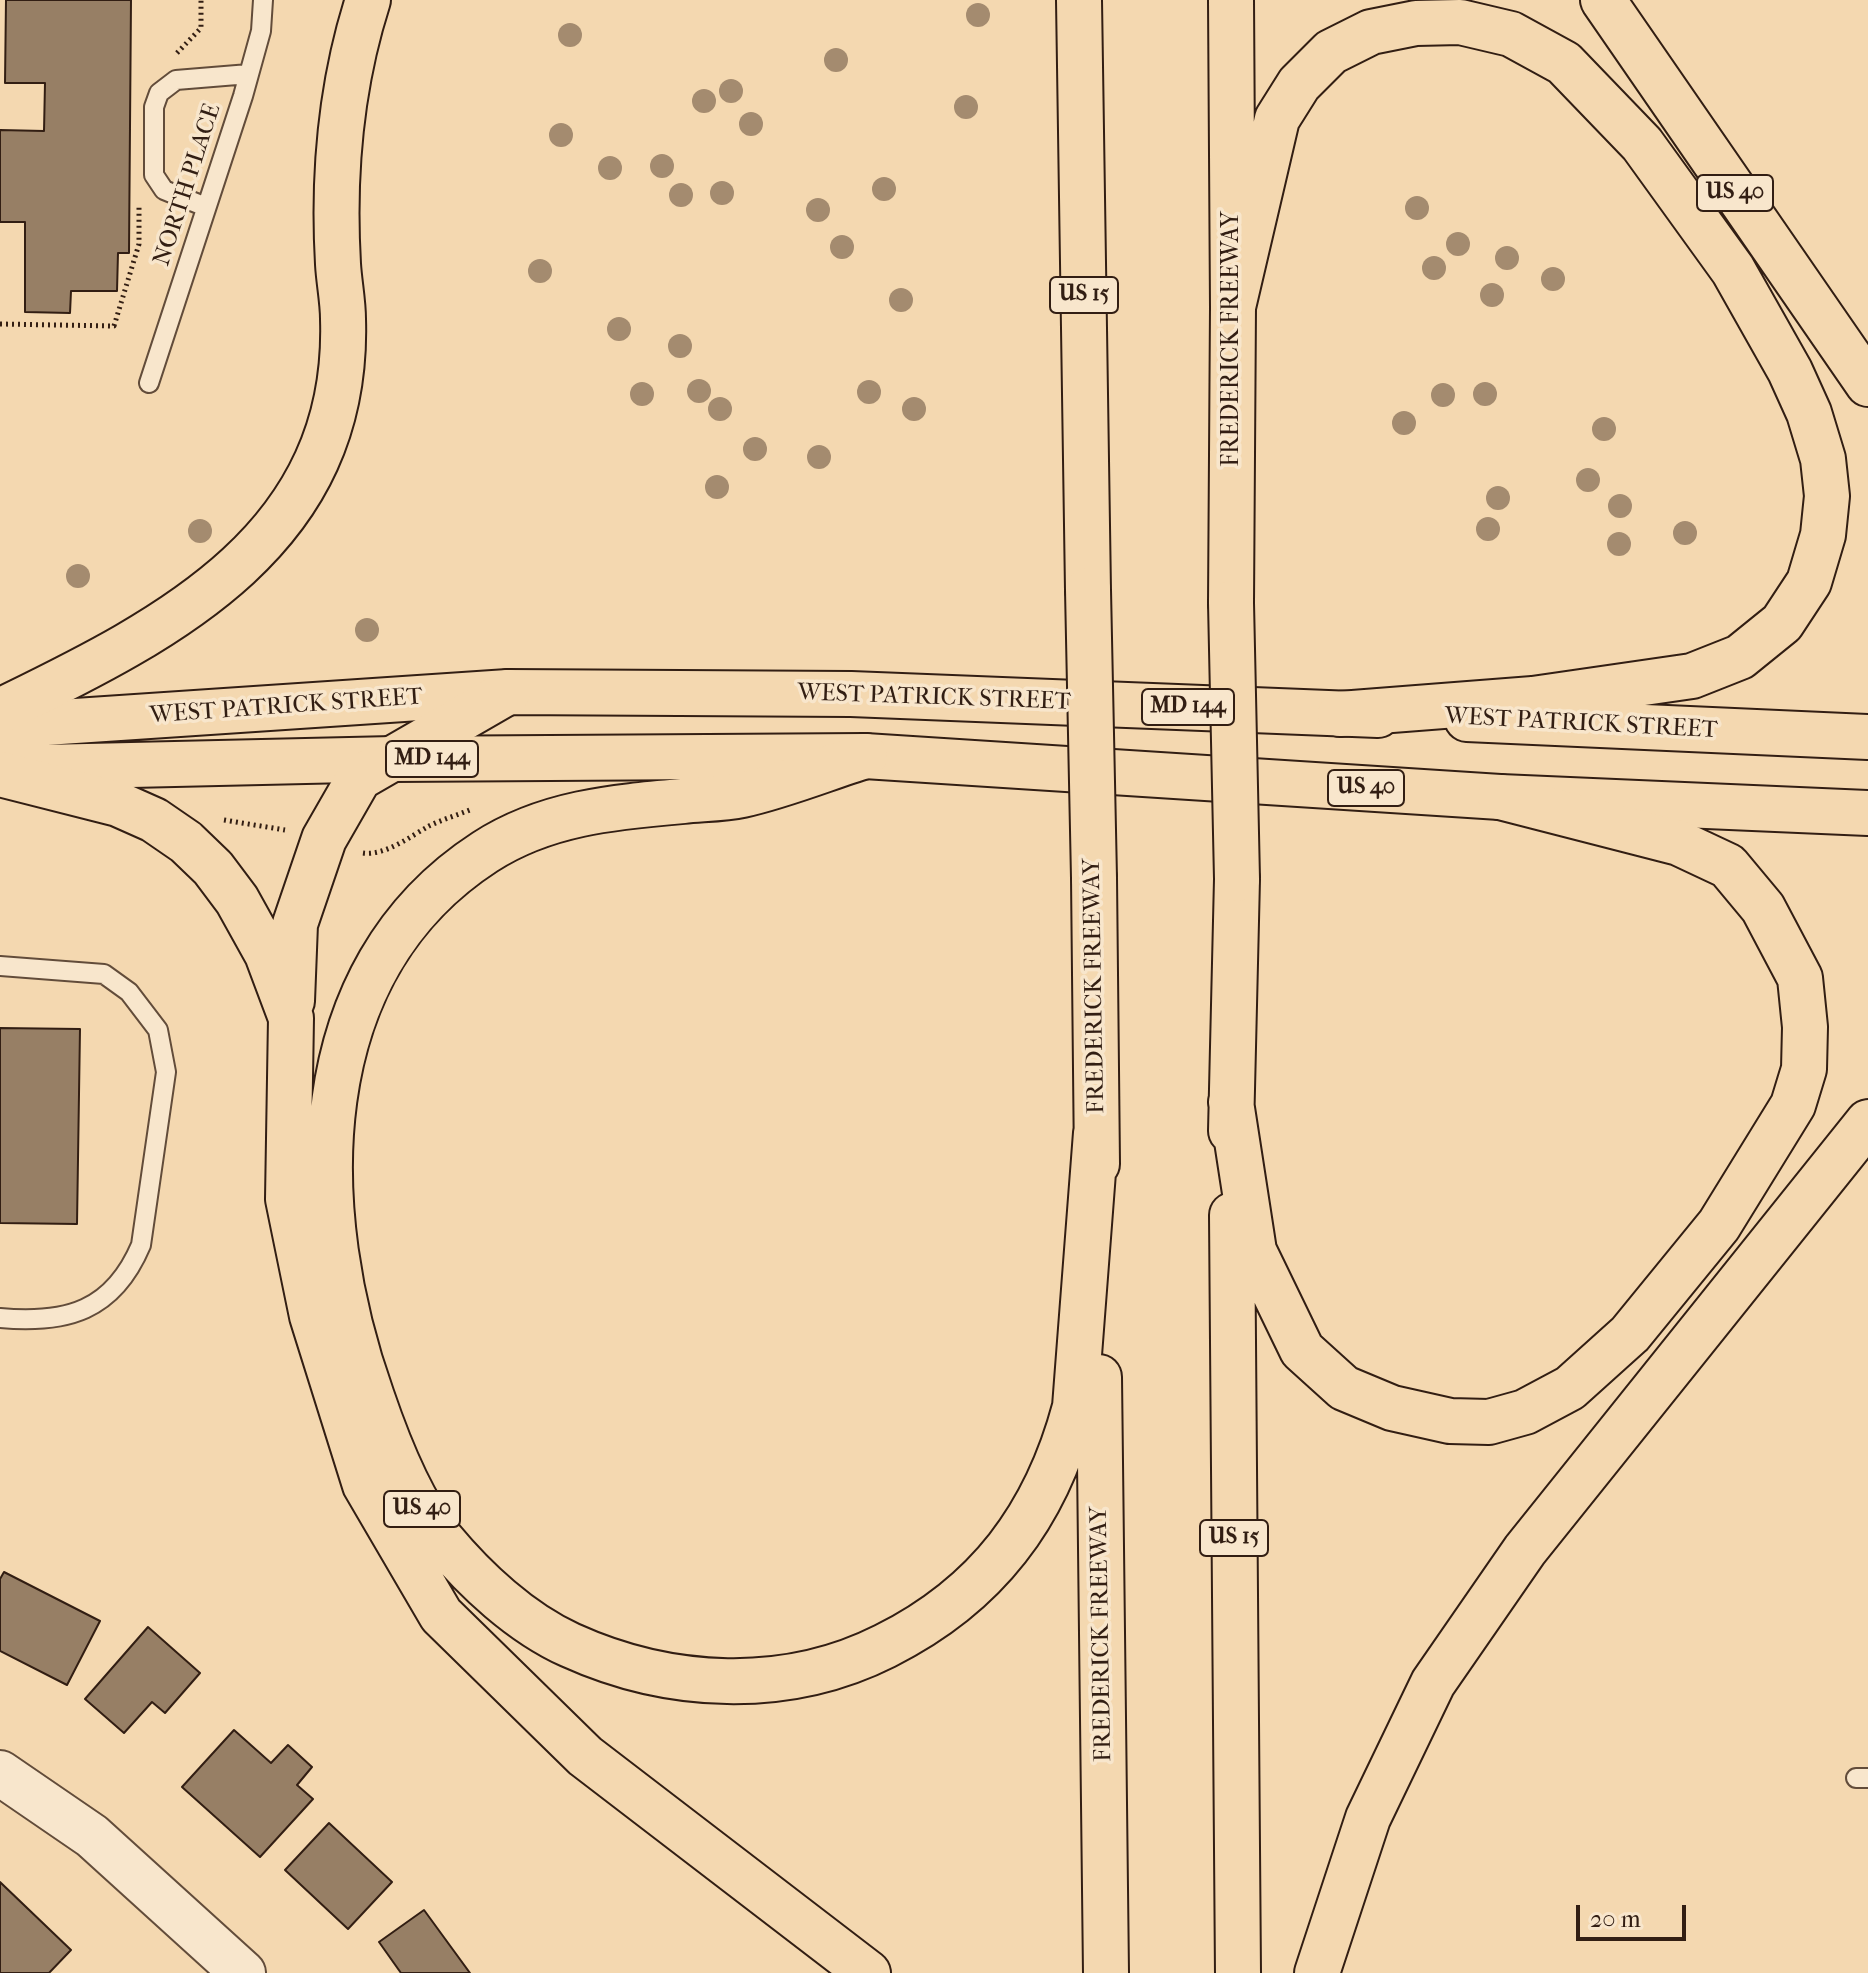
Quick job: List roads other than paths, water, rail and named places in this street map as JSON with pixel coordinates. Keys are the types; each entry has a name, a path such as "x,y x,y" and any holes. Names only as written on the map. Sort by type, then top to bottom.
{"main road":[{"path":"0,711 97,664 166,623 247,559 286,514 306,482 335,416 343,368 336,211 340,145 349,77 368,0"},
{"name":"FREDERICK FREEWAY","path":"1079,0 1094,878 1106,1973"},
{"name":"FREDERICK FREEWAY","path":"1231,0 1231,603 1237,879 1231,1102 1238,1973"},
{"name":"US 40","path":"1603,0 1868,384"},
{"path":"1233,307 1277,119 1299,84 1331,52 1371,32 1416,23 1460,22 1511,34 1564,63 1642,144 1733,270 1790,371 1809,413 1823,459 1827,496 1823,535 1809,582 1782,623 1740,657 1692,676 1562,695 1340,714"},
{"path":"508,692 359,778 324,839 295,924 288,1199 312,1316 365,1485 441,1615 585,1756 868,1973"},
{"name":"WEST PATRICK STREET","path":"0,726 508,692 851,694 1868,737"},
{"name":"US 40","path":"865,756 741,796 610,808 563,817 527,829 486,851 439,885 409,920 378,966 352,1020 336,1078 329,1128 329,1180 335,1254 349,1324 378,1416 399,1469 439,1537 494,1594 534,1624 567,1644 630,1668 669,1677 705,1682 783,1677 821,1670 855,1659 903,1638 940,1614 977,1584 1006,1553 1041,1497 1065,1443 1075,1407 1096,1133"},
{"name":"WEST PATRICK STREET","path":"0,771 393,759 865,756 1500,797 1868,813"},
{"path":"0,771 118,804 154,820 186,842 213,868 237,900 267,954 291,1018"},
{"path":"1231,1102 1254,1251 1302,1350 1344,1388 1392,1408 1450,1421 1489,1422 1525,1412 1570,1388 1630,1334 1719,1225 1793,1105 1804,1069 1805,1027 1800,978 1763,908 1728,866 1679,843 1500,797"},
{"path":"1317,1973 1368,1818 1433,1683 1525,1550 1868,1122"}],"street":[{"path":"0,1773 92,1836 243,1973"}],"lane":[{"name":"NORTH PLACE","path":"149,383 249,74 261,31 263,0"},
{"path":"206,207 164,190 154,175 154,107 159,93 176,80 249,74"},
{"path":"0,966 104,974 129,992 158,1030 166,1072 141,1245 130,1271 104,1298 74,1314 36,1321 0,1318"}]}
